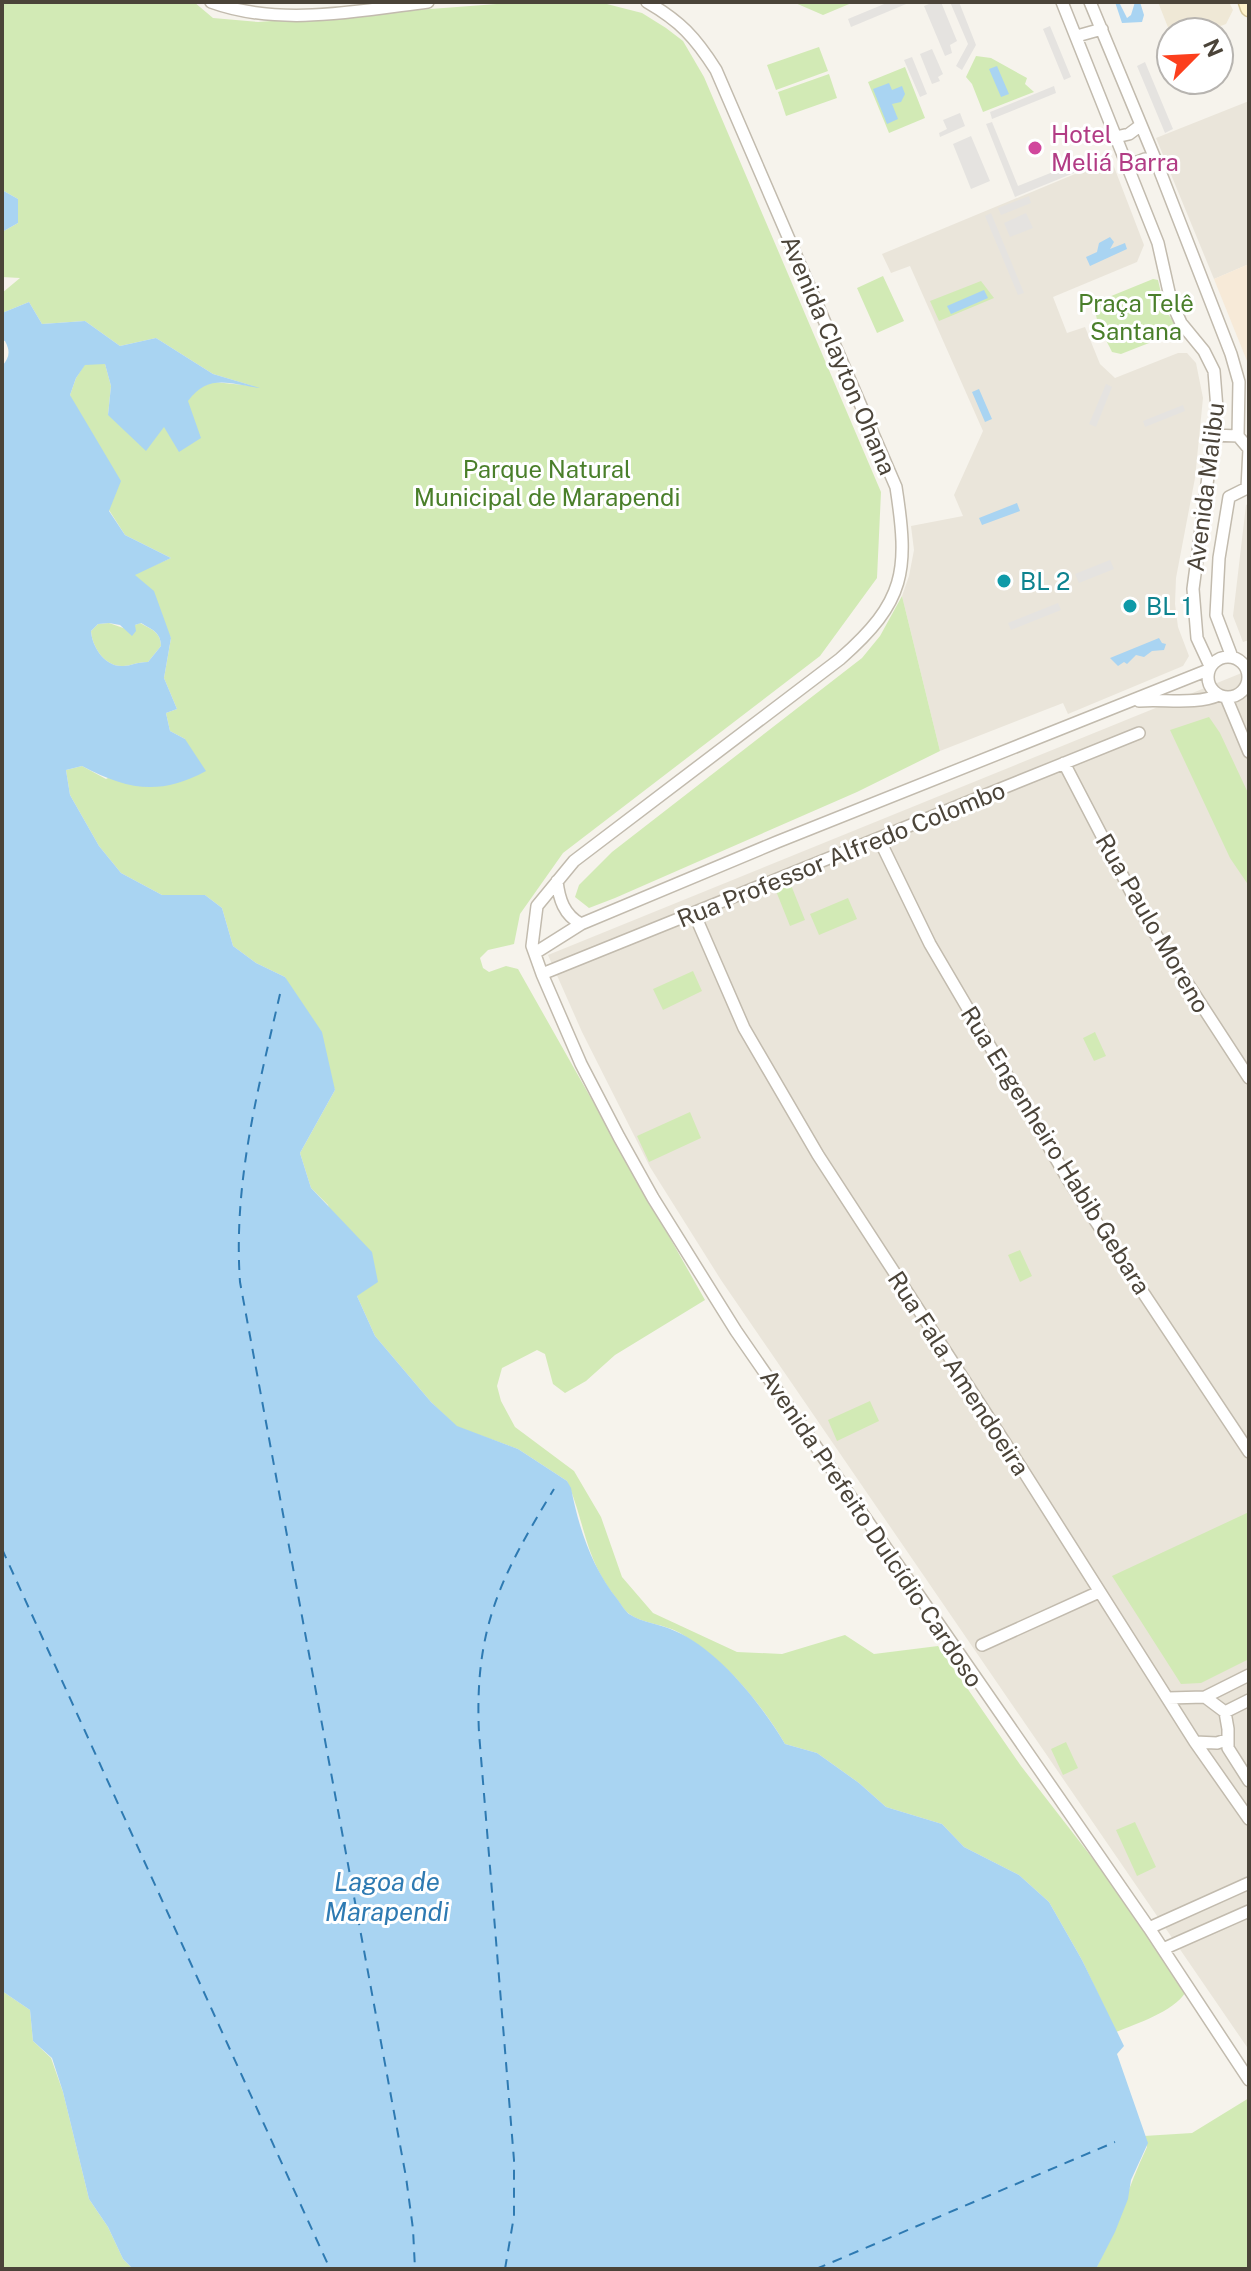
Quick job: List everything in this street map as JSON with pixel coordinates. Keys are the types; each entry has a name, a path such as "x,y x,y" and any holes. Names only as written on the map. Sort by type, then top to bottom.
{"main road":[{"path":"1247,2 1249,8"}],"street":[{"path":"211,2 296,15 428,2"},
{"name":"Avenida Clayton Ohana","path":"535,953 532,933 537,906 574,861 869,634 891,602 901,576 904,536 896,487 716,70 697,41 673,17 647,2"},
{"name":"Avenida Malibu","path":"1062,2 1158,243 1171,301 1181,323 1204,351 1214,371 1217,395 1193,589 1197,638 1209,668"},
{"name":"Avenida Malibu","path":"1090,2 1156,161 1239,382 1238,436 1249,449 1248,488 1229,497 1219,558 1216,615 1240,657"},
{"path":"1077,36 1102,29"},
{"path":"1116,137 1133,132 1141,125"},
{"path":"1127,166 1140,160 1156,161"},
{"path":"1213,435 1238,436"},
{"path":"1207,493 1229,497"},
{"path":"1222,696 1236,695 1247,688 1247,670 1240,657 1222,657 1209,668 1209,684 1222,696 1249,752"},
{"name":"Rua Professor Alfredo Colombo","path":"535,953 581,924 1209,668"},
{"name":"Rua Professor Alfredo Colombo","path":"1122,703 1169,699 1199,702 1222,696"},
{"name":"Rua Professor Alfredo Colombo","path":"542,974 1139,733"},
{"name":"Rua Paulo Moreno","path":"1064,763 1143,915 1249,1078"},
{"name":"Rua Engenheiro Habib Gebara","path":"879,839 930,944 1069,1181 1249,1452"},
{"path":"557,881 567,914 581,924"},
{"name":"Rua Fala Amendoeira","path":"694,913 744,1028 818,1155 1195,1742 1249,1819"},
{"name":"Avenida Prefeito Dulcídio Cardoso","path":"535,953 581,1064 626,1150 736,1331 1149,1928 1249,2080"},
{"path":"982,1645 1099,1592"},
{"path":"1168,1698 1205,1697 1249,1675"},
{"path":"1205,1697 1225,1712 1228,1748 1249,1781"},
{"path":"1225,1712 1249,1700"},
{"path":"1195,1742 1217,1743 1226,1740"},
{"path":"1149,1928 1249,1883"},
{"path":"1163,1949 1249,1911"}],"shaded area":[{"path":"889,2 911,2 851,27 848,19"},
{"path":"941,2 957,41 950,45 952,53 945,56 924,6"},
{"path":"950,2 959,2 976,45 962,70 956,66 968,44"},
{"path":"1158,2 1229,2 1233,10 1230,16 1164,16"},
{"path":"1050,26 1071,77 1064,80 1043,29"},
{"path":"932,49 943,74 938,77 940,81 932,84 920,54"},
{"path":"912,57 927,94 920,97 904,60"},
{"path":"1145,62 1155,86 1155,96 1159,96 1173,129 1165,133 1137,66"},
{"path":"1054,86 1056,93 992,119 990,112"},
{"path":"1249,101 1249,264 1214,279 1156,138"},
{"path":"960,113 965,126 940,137 939,133 947,129 943,120"},
{"path":"992,122 1018,186 1093,156 1096,164 1015,197 986,124"},
{"path":"971,136 990,181 971,189 953,144"},
{"path":"1111,159 1144,245 1137,262 1053,297 1067,333 1085,327 1100,364 1115,378 1178,353 1187,353 1196,363 1203,398 1195,478 1176,578 1175,604 1178,627 1189,656 1183,666 1068,714 1063,703 940,751 902,596 914,550 911,526 963,516 954,495 983,431 910,266 891,273 882,254"},
{"path":"1029,196 1031,203 1001,215 998,208"},
{"path":"991,213 1024,293 1018,295 985,216"},
{"path":"1026,213 1033,228 1010,237 1004,223"},
{"path":"1249,264 1249,366 1214,279"},
{"path":"1106,384 1112,387 1096,427 1089,424"},
{"path":"1183,405 1185,411 1145,427 1143,421"},
{"path":"1249,503 1249,640 1243,642 1233,616 1246,505"},
{"path":"1110,560 1114,569 1079,583 1075,574"},
{"path":"1058,603 1061,610 1011,630 1008,623"},
{"path":"1249,670 1249,2050 721,1280 650,1167 582,1032 548,955"}],"green space":[{"name":"Parque Natural Municipal de Marapendi","path":"2,2 194,2 213,18 258,22 525,2 599,2 642,13 666,28 683,41 704,77 881,492 877,578 820,656 563,853 520,914 514,944 488,950 480,958 483,968 489,972 506,966 518,969 705,1300 615,1355 586,1381 565,1393 553,1384 545,1354 537,1350 502,1368 497,1386 515,1427 574,1471 601,1517 622,1577 653,1613 737,1652 782,1654 845,1635 874,1654 938,1646 1021,1766 1128,1904 1185,1993 1164,2011 1116,2032 1082,1960 1049,1902 1019,1875 964,1847 942,1824 886,1807 817,1753 785,1744 752,1696 711,1655 680,1633 628,1613 598,1569 567,1481 518,1449 457,1427 431,1402 375,1336 357,1296 328,1205 311,1188 300,1153 335,1090 285,977 256,963 233,946 222,908 205,895 162,895 121,873 99,846 70,795 66,770 82,766 106,779 185,739 170,731 166,713 177,709 164,678 171,638 134,574 171,558 125,535 109,510 70,395 76,378 85,364 105,364 111,386 108,415 164,427 199,387 214,382 253,386 213,374 156,338 120,346 85,321 42,324 29,302 2,313 2,293 20,278 2,277 2,232 18,223 18,199 2,190"},
{"path":"793,2 854,2 823,15"},
{"path":"819,47 828,71 776,90 767,65"},
{"path":"976,56 991,58 1027,78 1025,84 1034,92 983,112 966,77"},
{"path":"905,67 925,118 889,133 868,82"},
{"path":"829,74 837,98 786,116 778,92"},
{"path":"883,276 904,321 877,333 857,288"},
{"name":"Praça Telê Santana","path":"1153,279 1158,280 1165,310 1179,329 1121,354 1112,352 1097,319 1099,301"},
{"path":"981,281 994,298 939,321 930,301"},
{"path":"902,596 940,751 857,792 615,898 589,908 575,897 579,885 612,852 862,658 880,636"},
{"path":"109,623 126,629 140,623 157,634 161,646 148,662 123,666 110,663 97,649 91,631 98,624"},
{"path":"1209,717 1220,733 1249,795 1249,886 1230,858 1170,730"},
{"path":"791,885 805,920 790,926 776,891"},
{"path":"848,898 857,919 819,935 810,914"},
{"path":"693,971 702,991 663,1010 653,989"},
{"path":"1095,1032 1106,1056 1094,1061 1083,1038"},
{"path":"690,1112 701,1138 649,1162 637,1136"},
{"path":"1020,1250 1032,1276 1020,1282 1008,1255"},
{"path":"870,1401 879,1421 837,1441 828,1420"},
{"path":"1249,1512 1249,1659 1201,1683 1181,1684 1112,1576"},
{"path":"1066,1742 1078,1768 1063,1775 1051,1749"},
{"path":"1135,1822 1156,1867 1137,1876 1116,1830"},
{"path":"2,1991 30,2010 33,2041 51,2058 63,2092 89,2199 108,2227 123,2259 133,2269 2,2269"},
{"path":"1249,2098 1249,2269 1096,2269 1147,2147 1144,2136 1192,2133"}],"water":[{"path":"1115,2 1119,2 1127,18 1135,2 1140,2 1144,15 1142,22 1122,23"},
{"path":"997,66 1009,94 1001,97 989,69"},
{"path":"889,83 892,90 902,86 905,94 901,102 892,104 898,119 887,124 873,89"},
{"path":"2,190 18,199 18,223 2,232"},
{"path":"1110,237 1114,242 1110,249 1125,243 1127,249 1090,266 1086,257 1097,252 1099,243"},
{"path":"984,290 988,298 951,314 947,306"},
{"name":"Lagoa de Marapendi","path":"29,302 42,324 85,321 120,346 156,338 213,374 260,388 220,382 204,387 188,401 201,438 179,452 164,427 146,451 108,415 111,386 105,364 85,365 76,378 70,395 121,481 109,511 125,535 171,558 135,575 154,591 171,638 164,678 177,709 166,713 170,731 185,739 206,771 173,784 144,787 114,780 82,766 66,770 70,795 99,846 121,873 162,895 205,895 222,908 233,946 256,963 285,977 322,1032 335,1090 300,1153 311,1188 372,1252 378,1282 357,1296 375,1336 431,1402 457,1426 518,1449 567,1481 594,1561 626,1611 691,1639 723,1664 764,1712 785,1744 817,1753 886,1807 942,1824 964,1847 1019,1875 1049,1902 1082,1960 1124,2046 1117,2054 1148,2143 1131,2180 1128,2199 1115,2232 1096,2269 133,2269 123,2259 108,2227 89,2199 52,2058 33,2041 30,2010 2,1991 2,366 9,352 2,340 2,313","holes":["141,623 157,634 161,646 148,662 116,665 100,654 91,631 98,624 120,625 132,636 136,631 135,625"]},
{"path":"979,389 992,419 985,422 972,392"},
{"path":"1017,503 1020,511 982,525 979,518"},
{"path":"1159,638 1166,644 1164,650 1152,651 1144,657 1136,655 1127,664 1124,662 1118,666 1110,658"}],"ferry route":[{"path":"280,994 249,1136 240,1208 240,1282 406,2177 415,2269"},
{"path":"505,2269 514,2216 514,2160 479,1733 481,1663 495,1604 506,1577 554,1489"},
{"path":"2,1549 330,2269"},
{"path":"816,2269 1115,2142"}],"place":[{"name":"Hotel Meliá Barra","path":"1035,148"},
{"name":"BL 2","path":"1004,581"},
{"name":"BL 1","path":"1130,606"}]}
